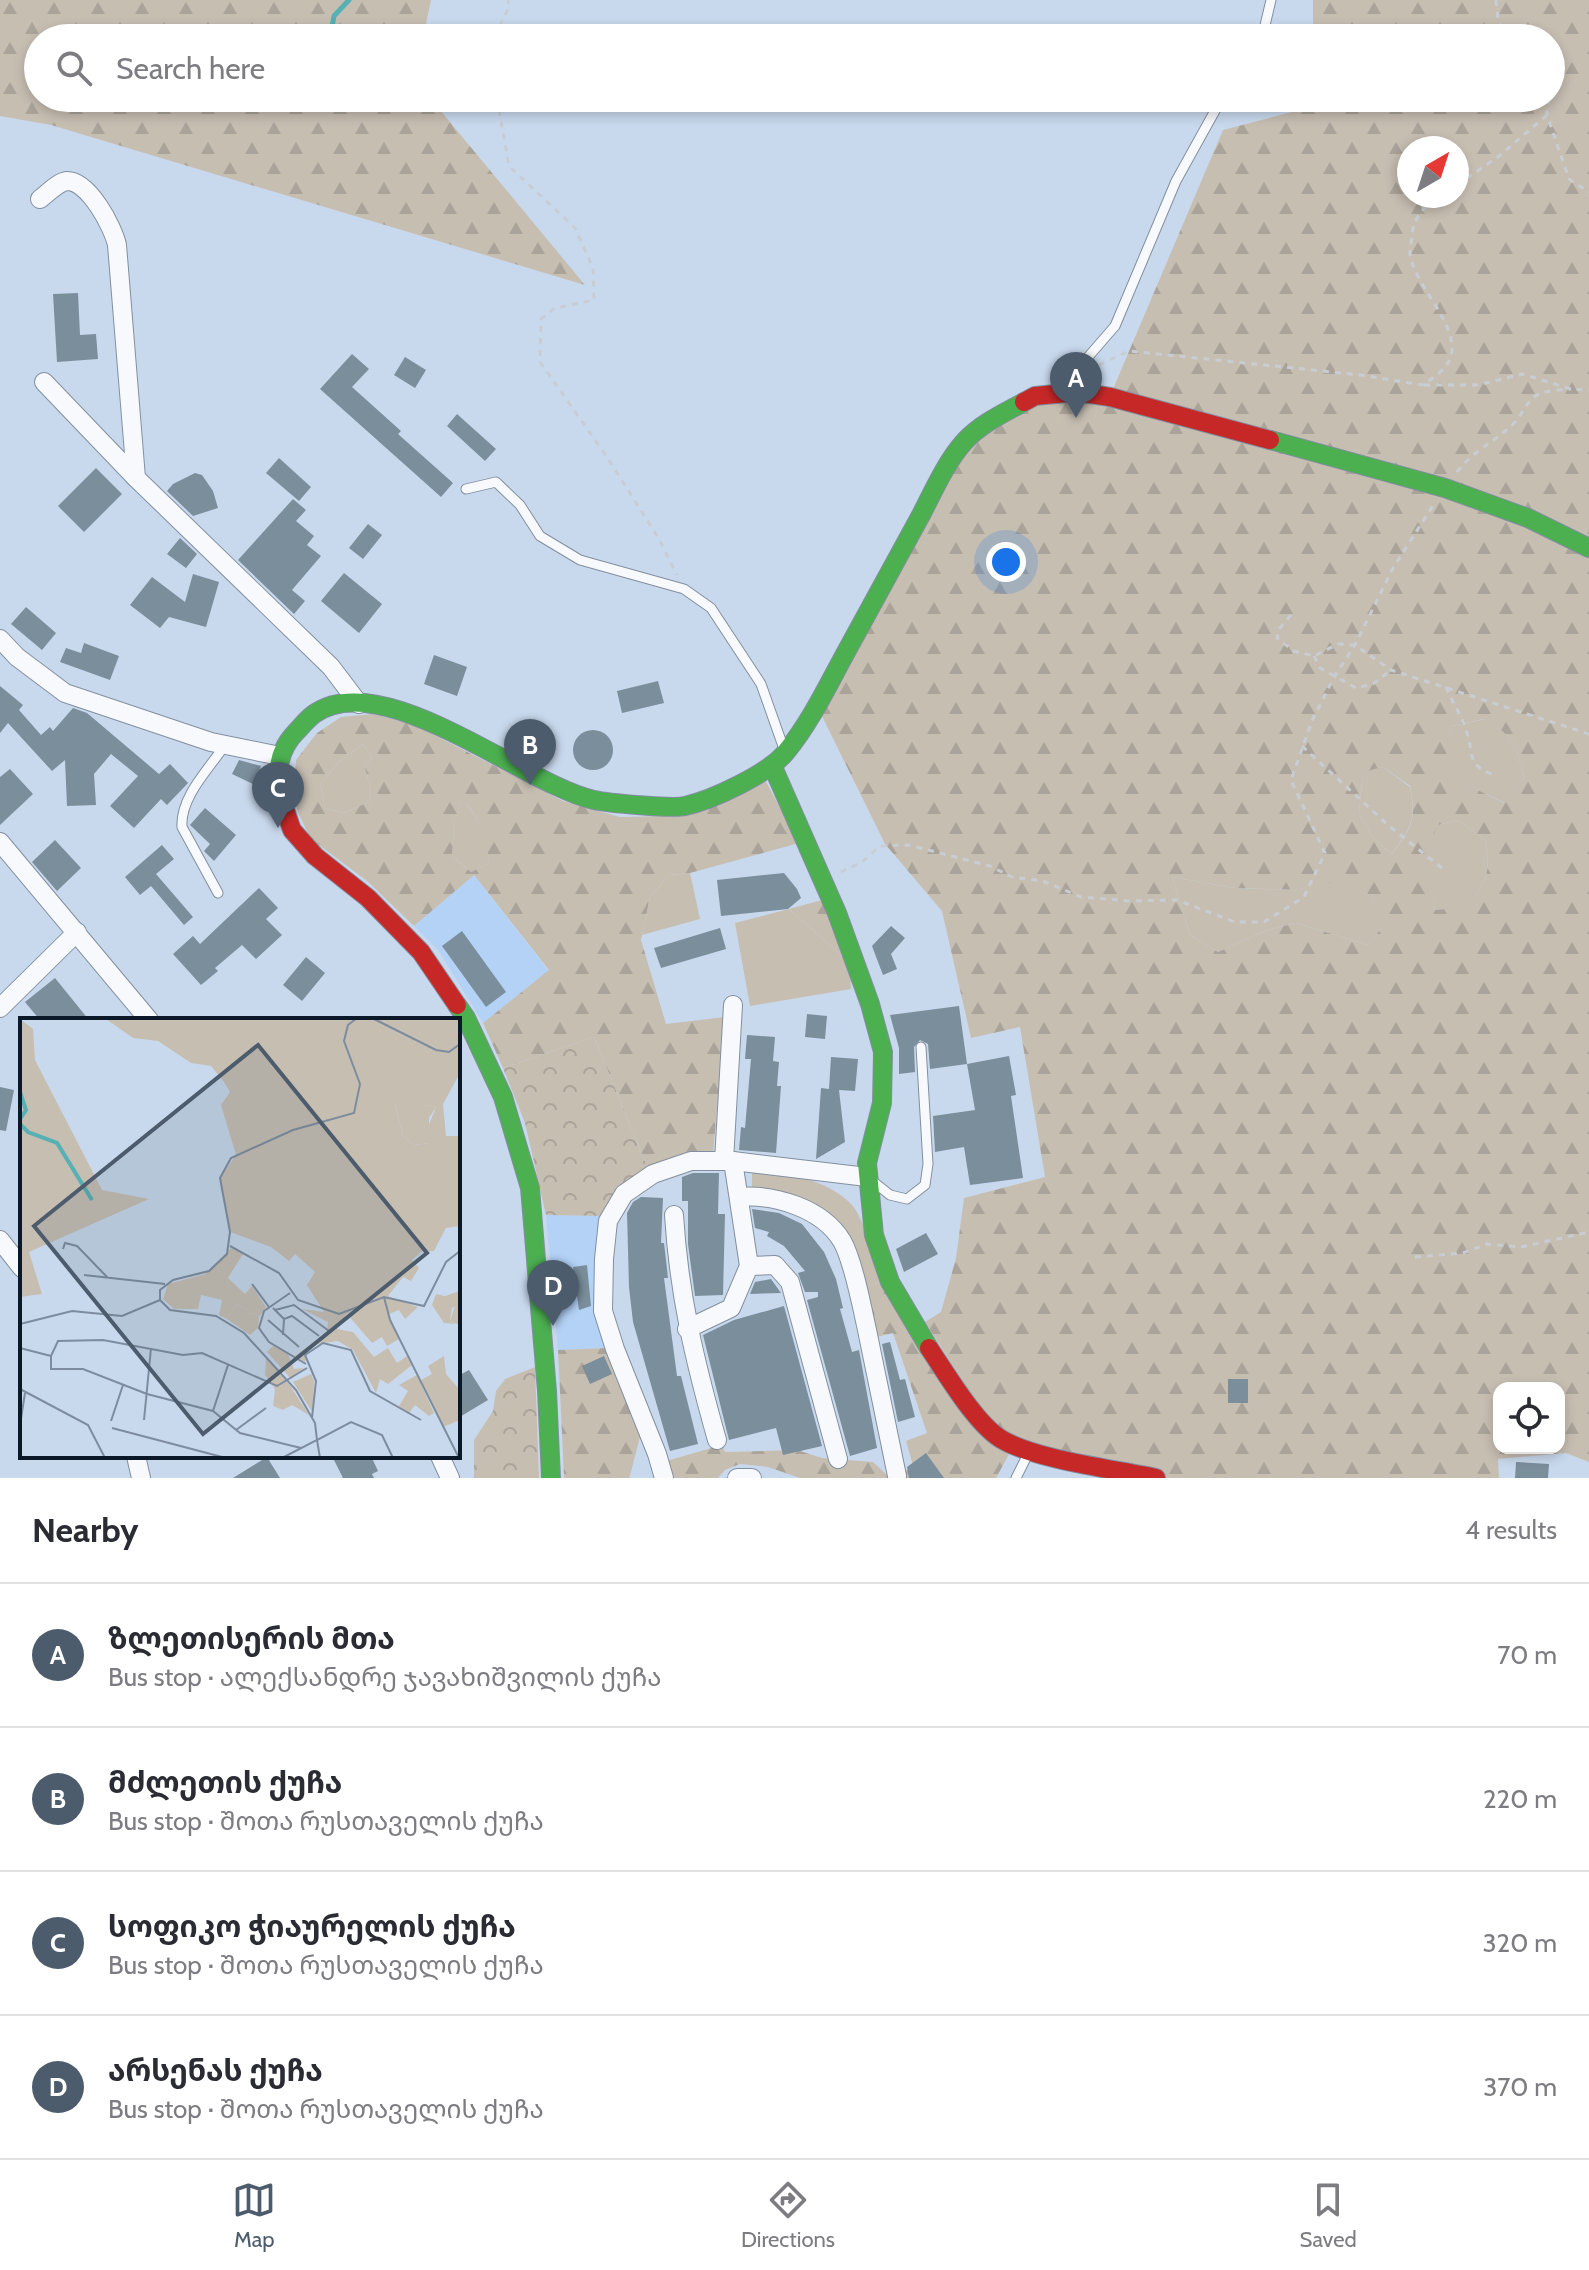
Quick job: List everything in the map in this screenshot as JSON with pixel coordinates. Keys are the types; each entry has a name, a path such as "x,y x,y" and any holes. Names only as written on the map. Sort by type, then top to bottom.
{"main road":[{"path":"551,1478 530,1188 503,1097 466,1018 421,952 368,898 315,856 292,830 278,790 280,756 293,735 315,713 346,703 375,705 408,714 462,736 555,786 594,800 683,807 726,790 778,759 817,706 937,485 964,442 993,419 1035,396 1077,392 1110,397 1445,488 1528,518 1589,548"},
{"path":"778,759 862,981 883,1052 882,1103 867,1163 867,1177 874,1235 890,1282 918,1332 968,1405 999,1438 1029,1451 1156,1478"}],"street":[{"path":"40,199 63,181 72,181 83,187 114,232 136,478"},
{"path":"44,382 136,478 331,667 359,704"},
{"path":"0,639 17,657 65,693 225,745 280,756"},
{"path":"0,842 147,1018"},
{"path":"0,1008 77,932"},
{"path":"687,1329 731,1308 749,1266 739,1197 729,1161 733,1005"},
{"path":"664,1478 603,1311 608,1221 624,1194 653,1174 691,1161 729,1161 867,1177"},
{"path":"739,1197 759,1195 784,1200 809,1212 841,1241 859,1292 897,1476"},
{"path":"674,1215 676,1256 687,1329 717,1440"},
{"path":"0,1240 20,1265"},
{"path":"749,1266 775,1265 790,1282 838,1459"},
{"path":"136,1458 141,1478"},
{"path":"441,1458 450,1478"},
{"path":"737,1478 752,1478"}],"lane":[{"path":"1267,24 1271,0"},
{"path":"1035,396 1068,380 1115,326 1176,181 1214,112"},
{"path":"466,489 496,482 520,505 540,536 580,560 684,589 711,608 761,684 778,759"},
{"path":"218,893 182,827 181,815 187,800 225,745"},
{"path":"867,1177 890,1195 907,1199 925,1185 928,1164 921,1047"},
{"path":"1016,1478 1029,1451"}],"path":[{"path":"501,24 509,7 508,0"},
{"path":"1496,0 1500,24"},
{"path":"499,112 509,166 575,228 593,268 594,300 555,308 541,319 540,362 607,457 659,539 684,589"},
{"path":"1547,112 1569,179 1589,192"},
{"path":"1469,177 1498,157 1547,115"},
{"path":"1422,385 1439,374 1451,359 1451,335 1410,254 1414,221 1425,208"},
{"path":"1068,380 1129,351 1361,375 1422,385 1478,385 1522,374 1571,389"},
{"path":"823,880 862,862 880,846 909,845 990,866 1012,877 1043,881 1081,897 1129,901 1177,900 1235,922 1264,922 1304,897 1325,853 1291,780 1302,746 1334,677 1355,645 1393,568 1471,454 1500,436 1518,419 1532,398 1543,392 1589,390"},
{"path":"1291,615 1279,629 1277,638 1294,651 1314,656 1338,644 1355,645 1391,670 1589,734"},
{"path":"1314,656 1320,668 1356,688 1373,684 1391,670"},
{"path":"1446,687 1467,734 1470,756 1481,770 1497,776"},
{"path":"1302,746 1388,825 1443,869"},
{"path":"1415,1257 1463,1253 1487,1244 1521,1247 1589,1232"}],"shaded area":[{"path":"473,874 549,971 483,1023 438,950 414,926"},
{"path":"546,1215 603,1216 608,1348 558,1350"}],"green space":[{"path":"0,0 431,0 426,24 24,24 24,112 442,112 585,285 51,125 0,116"},
{"path":"1313,0 1589,0 1589,1462 1565,1453 1565,1382 1493,1382 1493,1454 1555,1454 1498,1459 1499,1478 1156,1478 999,1438 925,1322 941,1312 956,1258 964,1198 1045,1177 1020,1027 971,1038 942,911 885,844 817,706 964,442 1035,396 1110,396 1223,130 1292,112 1565,112 1565,24 1313,24","holes":["1484,719 1513,742 1524,777 1504,803 1458,780 1443,744 1452,726","1383,767 1410,786 1413,807 1405,836 1392,854 1373,838 1359,812 1363,772","1458,820 1485,840 1486,876 1467,907 1435,910 1422,859 1438,825","1172,877 1235,888 1299,890 1323,881 1372,895 1388,920 1368,945 1296,923 1267,930 1218,952 1190,935"]},
{"path":"373,714 415,725 563,801 620,817 665,816 764,778 799,843 690,873 669,875 650,897 641,940 666,1024 725,1017 713,1153 686,1153 648,1169 594,1037 503,1068 483,1023 549,970 474,875 414,926 367,881 311,839 298,813 294,789 296,760 317,733 341,717","holes":["363,744 372,757 365,768 371,801 344,813 325,808 320,784 340,761","461,799 481,828 489,863 471,872 452,856 454,825"]},
{"path":"1485,719 1513,742 1524,777 1505,803 1457,780 1442,744 1452,726"},
{"path":"363,744 372,757 365,768 371,801 344,813 325,808 320,784 340,761"},
{"path":"1383,767 1410,787 1412,799 1411,823 1392,854 1373,838 1359,812 1363,771"},
{"path":"461,798 481,828 489,863 471,872 452,856 454,825"},
{"path":"1458,820 1485,840 1486,876 1467,908 1435,910 1421,859 1438,825"},
{"path":"690,873 700,919 642,935 650,897 669,875"},
{"path":"1172,877 1235,888 1299,890 1323,880 1372,895 1389,920 1368,945 1296,923 1267,930 1218,952 1190,935"},
{"path":"826,899 850,963 789,909"},
{"path":"789,909 850,963 851,989 750,1006 735,923"},
{"path":"594,1037 648,1169 603,1216 546,1215 525,1123 503,1068"},
{"path":"752,1168 819,1183 842,1196 857,1212 881,1282 859,1289 843,1236 752,1189"},
{"path":"881,1282 1012,1449 996,1478 800,1478 768,1467 740,1464 725,1470 718,1478 672,1478 666,1461 722,1445 725,1452 797,1450 822,1458 873,1462 886,1474 914,1469 906,1441 927,1433 893,1333 873,1338 859,1289"},
{"path":"608,1348 642,1429 629,1478 564,1478 558,1350"},
{"path":"535,1367 539,1478 474,1478 474,1440 493,1411 496,1391 505,1379"}],"building":[{"path":"78,293 80,335 96,334 98,359 57,362 53,294"},
{"path":"352,354 369,369 352,387 453,483 441,497 320,389"},
{"path":"405,357 426,370 415,388 394,375"},
{"path":"457,414 496,449 485,461 447,426"},
{"path":"279,458 311,487 299,501 266,473"},
{"path":"96,468 122,494 84,532 58,506"},
{"path":"195,473 202,475 213,491 218,508 193,516 167,491 173,484"},
{"path":"293,499 306,510 296,521 314,536 307,545 321,556 292,590 305,601 294,614 238,560"},
{"path":"368,524 382,535 363,559 349,548"},
{"path":"180,538 197,554 186,568 167,554"},
{"path":"344,573 382,604 359,633 321,601"},
{"path":"193,574 219,582 206,627 169,617 160,628 130,605 152,577 185,602"},
{"path":"26,607 56,633 42,650 11,624"},
{"path":"84,643 119,656 110,680 60,662 66,648 81,653"},
{"path":"434,655 467,667 457,696 424,684"},
{"path":"658,681 664,703 622,713 617,691"},
{"path":"0,686 23,705 19,710 41,735 50,727 53,731 73,708 87,713 159,774 170,764 188,783 167,805 161,799 134,828 110,806 138,776 111,754 94,774 96,805 67,806 65,760 52,771 8,723 0,733"},
{"path":"593,730 607,736 613,750 607,764 593,770 579,764 573,750 579,736"},
{"path":"239,760 261,766 253,784 232,774"},
{"path":"10,769 33,794 0,825 0,777"},
{"path":"205,808 236,835 214,861 204,851 210,844 190,825"},
{"path":"55,840 81,868 57,891 32,862"},
{"path":"162,845 174,859 156,874 193,917 184,925 151,886 140,895 125,877"},
{"path":"784,873 801,898 788,909 721,916 717,880"},
{"path":"259,888 278,908 266,919 282,935 256,959 242,945 201,985 173,954 193,936 200,944"},
{"path":"891,926 905,938 891,954 897,969 883,975 872,946"},
{"path":"720,928 726,949 661,968 654,948"},
{"path":"462,931 506,992 486,1007 442,946"},
{"path":"306,957 325,973 302,1001 283,985"},
{"path":"55,978 87,1018 38,1018 25,1002"},
{"path":"959,1006 967,1064 930,1069 928,1044 920,1040 914,1047 915,1072 899,1074 899,1048 890,1015"},
{"path":"807,1014 827,1016 825,1039 805,1037"},
{"path":"747,1035 775,1037 773,1061 779,1062 777,1086 781,1086 776,1153 739,1150 741,1127 745,1128 751,1059 745,1059"},
{"path":"1009,1056 1016,1095 1011,1096 1023,1178 970,1185 964,1147 935,1152 933,1116 975,1110 967,1064"},
{"path":"831,1057 858,1059 855,1091 839,1090 845,1142 816,1159 821,1088 829,1089"},
{"path":"0,1087 14,1090 6,1131 0,1130"},
{"path":"693,1173 719,1173 718,1214 725,1214 723,1295 695,1296 688,1244 688,1201 682,1201 682,1177"},
{"path":"641,1197 663,1198 661,1243 664,1243 668,1278 664,1278 677,1376 681,1376 698,1444 670,1451 633,1322 629,1287 627,1213 633,1202"},
{"path":"752,1209 779,1213 802,1224 824,1252 836,1279 843,1308 840,1309 852,1352 859,1350 877,1448 850,1456 807,1300 818,1297 818,1292 805,1292 798,1273 805,1271 784,1246 767,1236 769,1232 755,1228"},
{"path":"926,1233 938,1254 904,1272 896,1249"},
{"path":"587,1265 591,1306 579,1310 573,1267"},
{"path":"771,1279 781,1293 750,1294 755,1282"},
{"path":"784,1306 822,1446 783,1455 776,1428 729,1440 703,1335 734,1320"},
{"path":"890,1342 900,1380 905,1379 915,1417 898,1422 882,1344"},
{"path":"604,1356 612,1374 590,1384 582,1366"},
{"path":"469,1370 488,1400 460,1417 460,1375"},
{"path":"1228,1379 1248,1379 1248,1403 1228,1403"},
{"path":"926,1453 944,1478 909,1478 907,1467"},
{"path":"268,1458 280,1478 233,1478"},
{"path":"333,1458 372,1458 378,1471 372,1474 374,1478 343,1478"},
{"path":"1516,1462 1549,1464 1548,1478 1515,1478"}],"waterway":[{"path":"333,24 334,16 349,0"}],"traffic: fast":[{"path":"283,804 278,775 285,748 314,714 343,703 377,705 414,716 565,790 594,800 678,807 739,785 778,760 803,729 957,450 985,424 1024,402"},
{"path":"1270,440 1445,488 1528,518 1589,548"},
{"path":"772,765 837,913 870,1004 883,1052 882,1103 867,1163 874,1235 890,1282 929,1348"},
{"path":"457,1005 503,1097 530,1188 551,1478"}],"traffic: jam":[{"path":"1024,402 1035,396 1077,392 1110,397 1270,440"},
{"path":"283,804 292,830 315,856 368,898 421,952 457,1005"},
{"path":"929,1348 971,1410 1001,1439 1034,1453 1156,1478"}],"place":[{"name":"ზლეთისერის მთა","path":"1076,418"},
{"name":"მძლეთის ქუჩა","path":"530,785"},
{"name":"სოფიკო ჭიაურელის ქუჩა","path":"278,828"},
{"name":"არსენას ქუჩა","path":"553,1326"}]}
